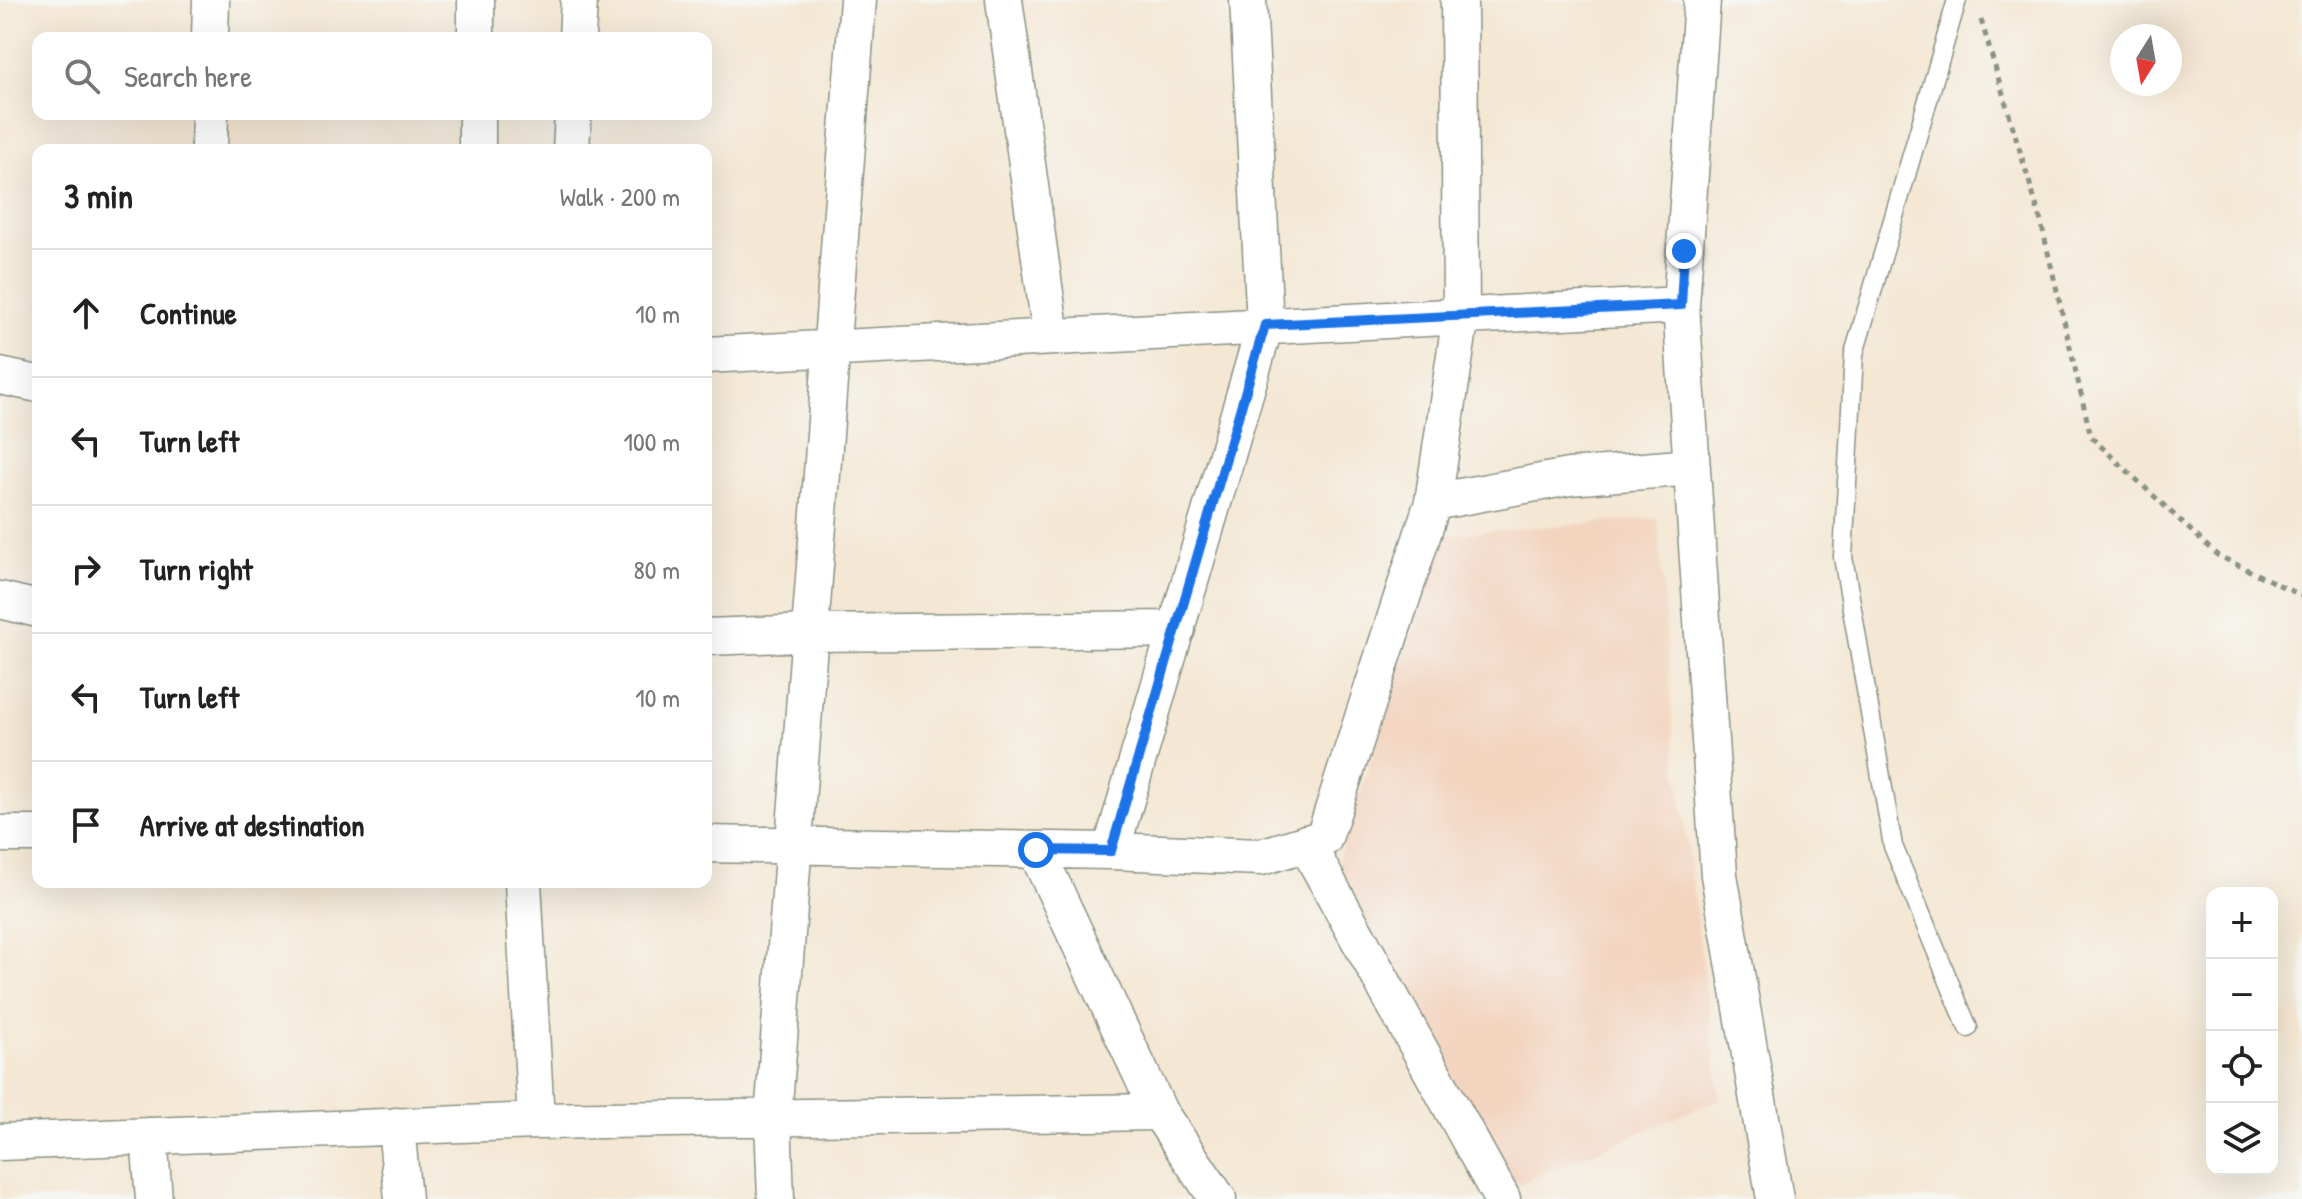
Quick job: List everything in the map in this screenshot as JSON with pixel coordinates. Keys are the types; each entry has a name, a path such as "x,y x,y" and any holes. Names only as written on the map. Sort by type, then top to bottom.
{"street":[{"path":"210,32 211,0"},
{"path":"476,0 476,32"},
{"path":"577,32 579,0"},
{"path":"776,1199 773,1118 858,0"},
{"path":"1004,0 1051,336"},
{"path":"1111,851 1265,325 1248,0"},
{"path":"712,844 1111,851 1261,857 1324,838 1433,502 1461,315 1459,0"},
{"path":"1702,0 1681,305 1719,875 1775,1199"},
{"path":"209,144 210,120"},
{"path":"477,120 477,144"},
{"path":"571,144 573,120"},
{"path":"712,355 1681,305"},
{"path":"0,376 32,383"},
{"path":"1433,502 1569,477 1692,467"},
{"path":"0,600 32,608"},
{"path":"712,637 1177,629"},
{"path":"0,834 32,834"},
{"path":"1306,843 1502,1199"},
{"path":"1036,850 1159,1112 1218,1199"},
{"path":"523,888 536,1121"},
{"path":"0,1142 536,1121 1159,1112"},
{"path":"396,1126 403,1199"},
{"path":"149,1136 154,1199"}],"lane":[{"path":"1957,0 1854,354 1843,557 1893,846 1968,1028"}],"path":[{"path":"1979,15 2040,218 2091,437 2217,555 2302,596"}],"shaded area":[{"path":"1658,518 1674,742 1720,1099 1492,1195 1334,875 1443,535"}],"route":[{"path":"1036,850 1111,851 1265,325 1681,305 1684,251"}]}
